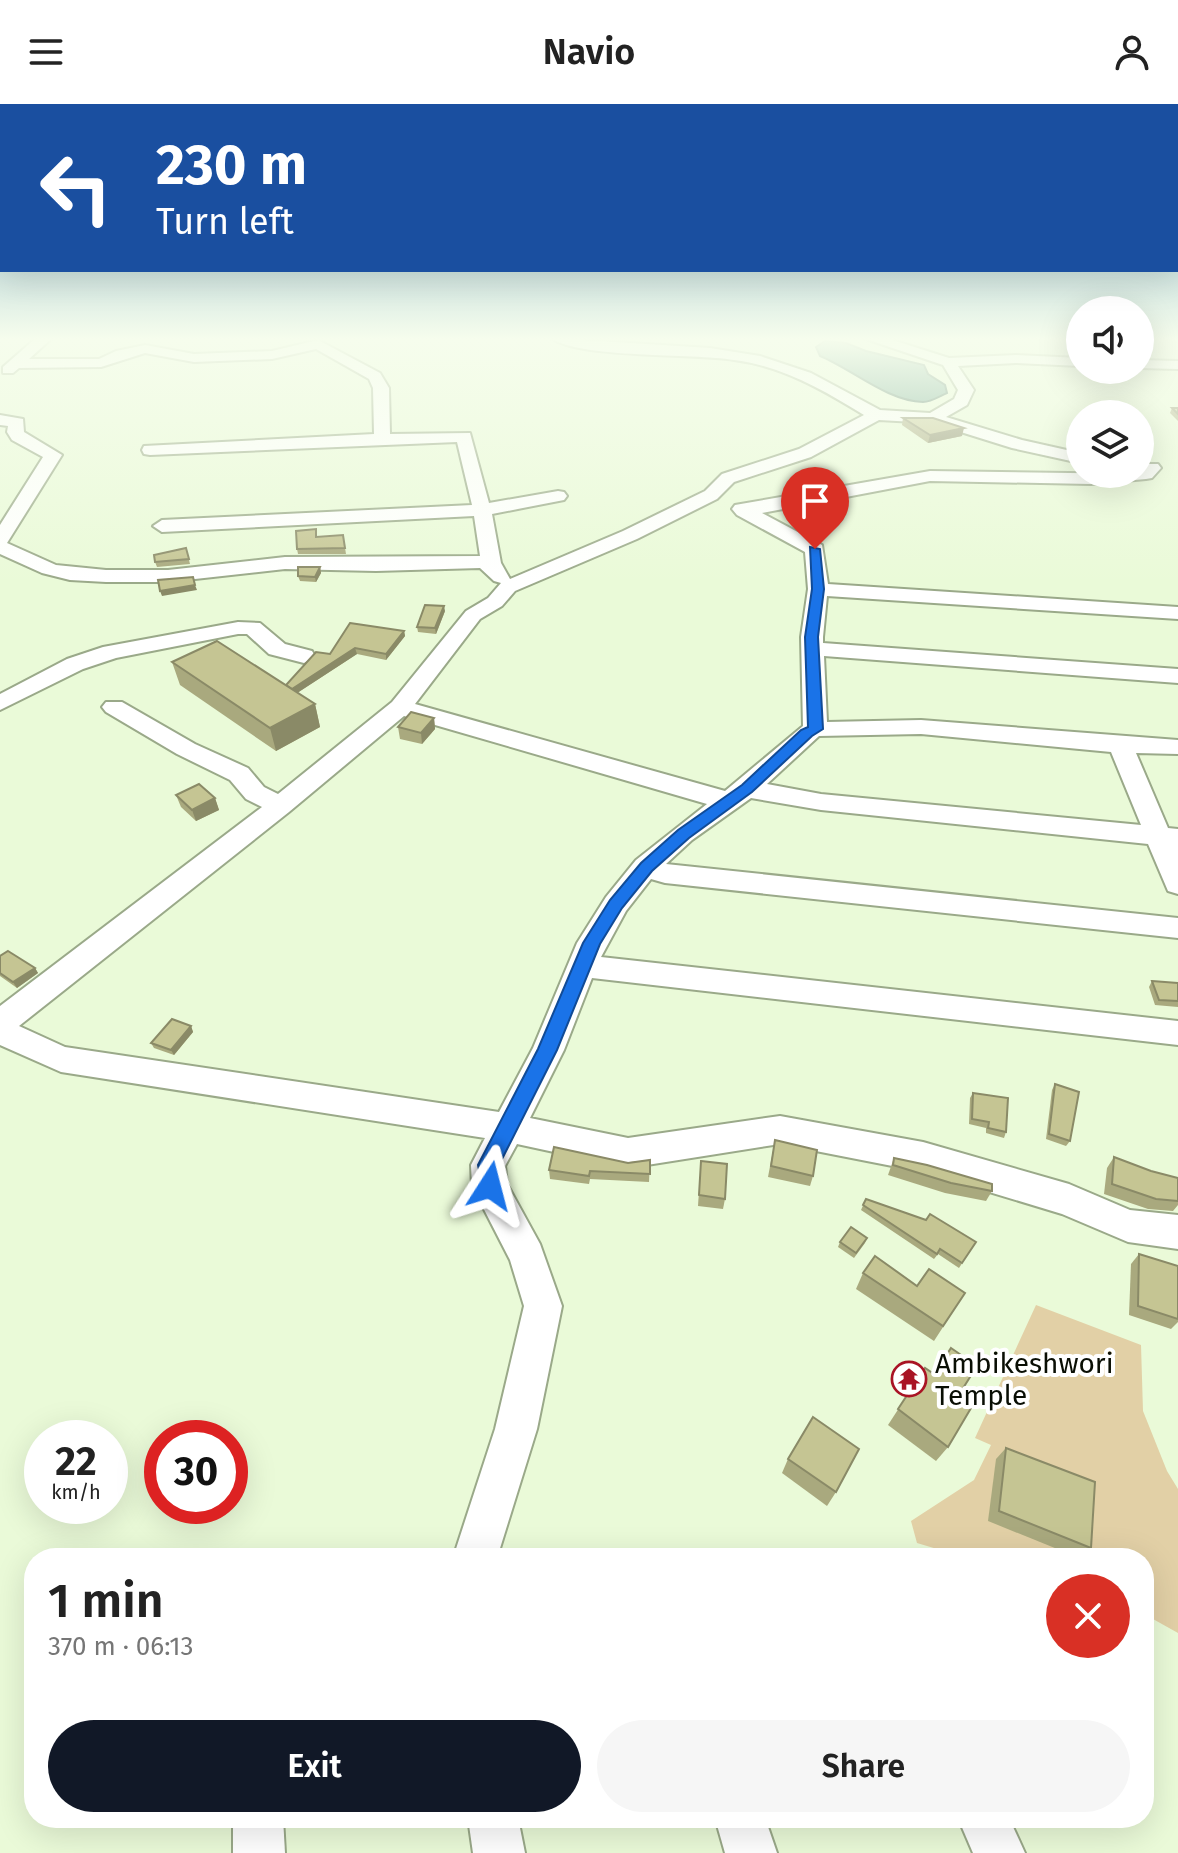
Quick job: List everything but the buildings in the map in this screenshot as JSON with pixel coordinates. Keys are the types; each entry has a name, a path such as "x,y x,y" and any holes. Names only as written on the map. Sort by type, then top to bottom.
{"street":[{"path":"0,420 17,422 15,432 18,436 53,455 0,540"},
{"path":"382,420 382,439"},
{"path":"0,1023 280,806 400,707 473,615 495,602 508,587 630,535 711,495 728,478 805,453 867,420"},
{"path":"938,420 1066,455"},
{"path":"150,450 464,437 482,510 491,564 508,587"},
{"path":"744,511 930,476 1066,479"},
{"path":"711,495 815,549 818,589 813,612 812,649 815,729"},
{"path":"162,526 482,510 558,496"},
{"path":"0,547 49,569 70,574 106,576 168,576 285,563 491,564"},
{"path":"818,589 1178,613"},
{"path":"0,703 75,664 111,652 238,628 252,628 277,649 304,656"},
{"path":"812,649 1178,676"},
{"path":"114,707 186,749 239,774 255,793 280,806"},
{"path":"400,707 717,799 738,794 1169,837"},
{"path":"478,1548 516,1429 543,1306 527,1256 490,1186 488,1165 548,1050 581,966 616,904 646,867 815,729 921,727 1121,745 1178,747"},
{"path":"1121,745 1169,837 1178,884"},
{"path":"646,867 665,874 1178,928"},
{"path":"581,966 1178,1033"},
{"path":"0,1031 61,1059 506,1127 628,1153 780,1130 923,1157 1069,1200 1128,1226 1178,1232"},
{"path":"258,1828 259,1853"},
{"path":"495,1828 499,1853"},
{"path":"743,1828 751,1853"},
{"path":"988,1828 999,1853"}],"shaded area":[{"path":"1036,1305 1141,1345 1143,1411 1167,1471 1178,1489 1178,1633 1154,1620 1154,1548 934,1548 917,1543 911,1521 974,1480 991,1445 975,1438"}],"place":[{"name":"Ambikeshwori Temple","path":"909,1379"}],"route":[{"path":"490,1186 488,1165 548,1050 592,943 616,904 646,867 683,834 747,789 815,729 812,649 813,612 818,589 815,549"}]}
